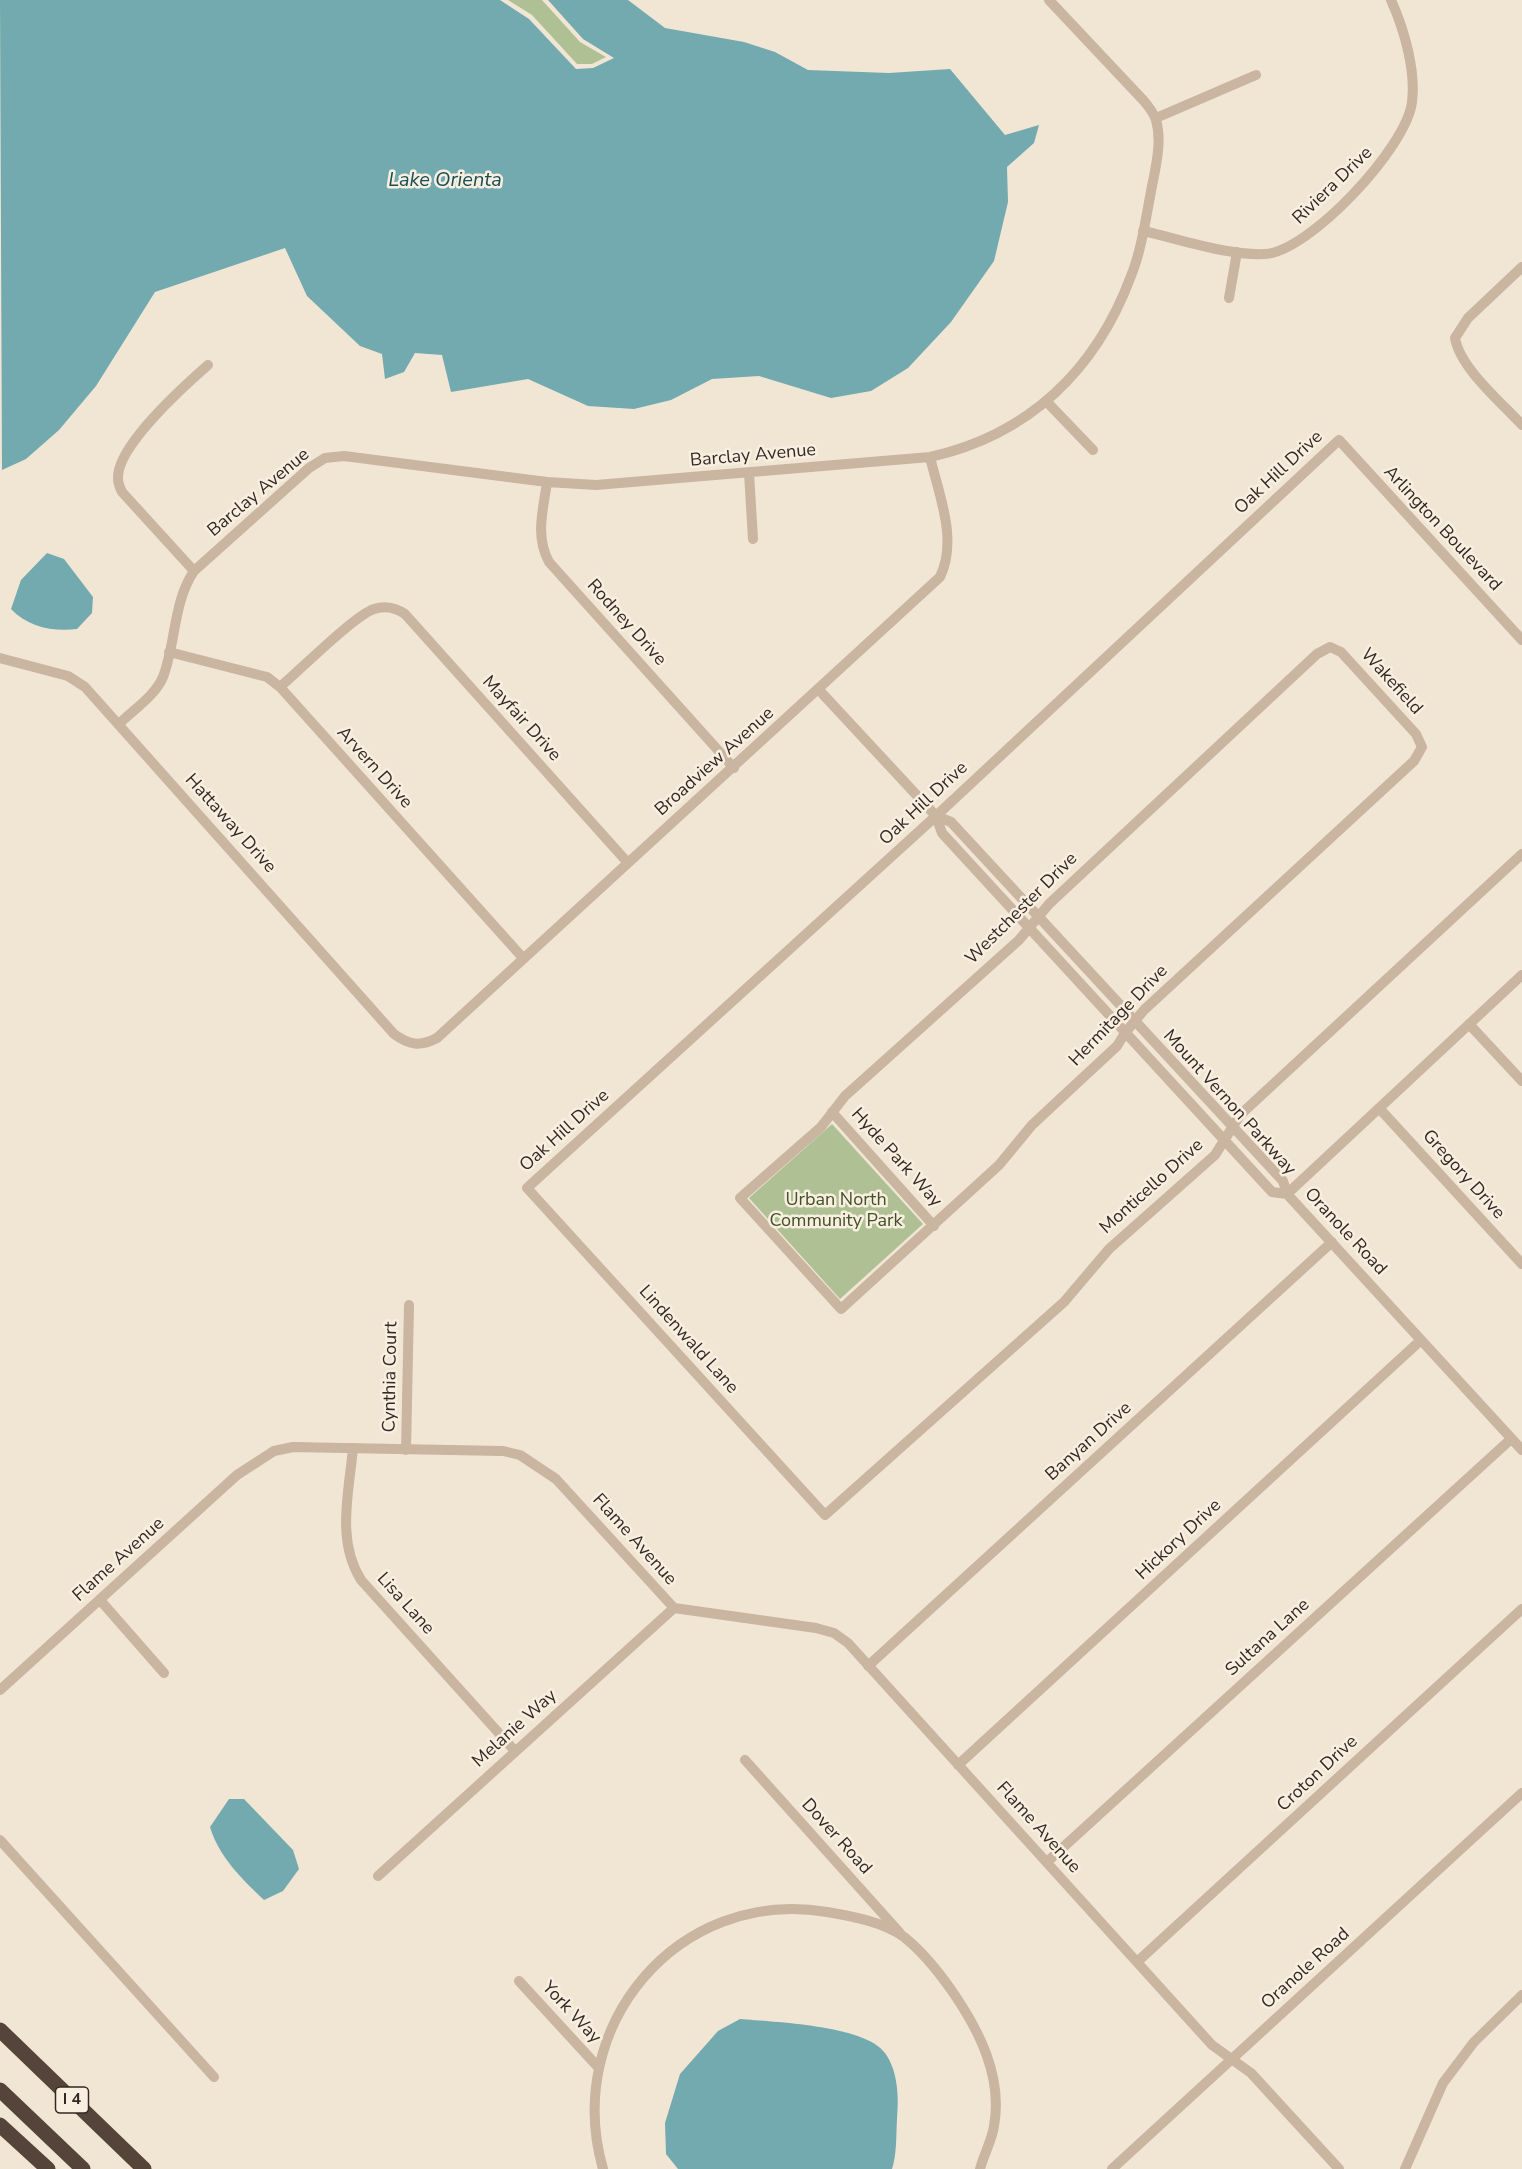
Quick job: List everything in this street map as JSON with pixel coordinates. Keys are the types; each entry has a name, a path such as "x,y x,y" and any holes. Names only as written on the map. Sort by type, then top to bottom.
{"highway":[{"name":"I 4","path":"0,2030 144,2169"},
{"path":"3,2092 83,2169"},
{"path":"0,2125 48,2169"}],"street":[{"path":"1049,0 1144,101 1156,118 1256,75"},
{"name":"Riviera Drive","path":"1143,231 1237,252 1265,254 1286,250 1306,237 1368,178 1388,155 1405,126 1412,103 1407,50 1400,21 1391,0"},
{"name":"Barclay Avenue","path":"118,724 154,690 162,677 183,594 194,571 309,468 325,458 344,456 547,482 596,485 930,457 994,436 1023,420 1078,371 1099,344 1116,313 1132,274 1143,231 1156,161 1156,118"},
{"path":"1229,298 1237,252"},
{"path":"1522,267 1468,318 1455,338 1457,350 1466,363 1522,425"},
{"path":"194,571 122,492 117,479 120,465 164,404 207,365"},
{"path":"1046,401 1093,450"},
{"name":"Arlington Boulevard","path":"1339,440 1522,640"},
{"name":"Oak Hill Drive","path":"527,1188 936,816 1339,440"},
{"name":"Broadview Avenue","path":"415,1045 426,1044 436,1038 734,768 940,577 947,563 949,543 930,457"},
{"path":"748,473 753,539"},
{"name":"Rodney Drive","path":"547,482 540,532 541,547 549,562 734,768"},
{"name":"Mayfair Drive","path":"280,687 364,613 384,607 405,614 628,863"},
{"name":"Wakefield","path":"1330,647 1337,649 1349,660 1416,734 1422,747"},
{"name":"Westchester Drive","path":"841,1309 740,1198 821,1127 845,1096 1019,940 1038,917 1308,662 1330,647"},
{"name":"Arvern Drive","path":"169,651 267,677 280,687 523,958"},
{"name":"Hattaway Drive","path":"0,658 68,676 85,687 394,1034 415,1045"},
{"name":"Mount Vernon Parkway","path":"819,690 936,816 942,833 1272,1192 1287,1194 1282,1181 951,822 936,816"},
{"name":"Hermitage Drive","path":"841,1309 999,1165 1032,1125 1117,1046 1134,1022 1414,761 1422,747"},
{"name":"Monticello Drive","path":"825,1515 1064,1302 1109,1249 1215,1155 1240,1115 1522,854"},
{"name":"Oranole Road","path":"1522,975 1287,1194 1522,1450"},
{"path":"1469,1024 1522,1081"},
{"name":"Gregory Drive","path":"1379,1108 1522,1264"},
{"name":"Hyde Park Way","path":"832,1112 934,1226"},
{"name":"Lindenwald Lane","path":"527,1188 825,1515"},
{"name":"Banyan Drive","path":"868,1666 1332,1242"},
{"name":"Cynthia Court","path":"406,1450 409,1305"},
{"name":"Hickory Drive","path":"958,1765 1421,1340"},
{"name":"Sultana Lane","path":"1047,1862 1511,1439"},
{"name":"Flame Avenue","path":"0,1690 237,1475 274,1451 293,1447 503,1451 520,1455 556,1479 674,1608 816,1628 834,1633 848,1643 1212,2045 1251,2073 1339,2169"},
{"name":"Lisa Lane","path":"353,1448 345,1533 351,1565 361,1580 515,1751"},
{"path":"100,1600 164,1673"},
{"name":"Melanie Way","path":"378,1876 674,1608"},
{"name":"Croton Drive","path":"1137,1962 1522,1610"},
{"name":"Dover Road","path":"746,1760 902,1935 922,1953 964,2008 985,2049 996,2088 994,2126 980,2169"},
{"name":"Oranole Road","path":"1112,2169 1522,1793"},
{"path":"0,1840 214,2077"},
{"path":"603,2169 598,2152 594,2104 598,2067 617,2015 633,1989 649,1969 674,1947 701,1931 734,1918 766,1911 809,1909 847,1916 902,1935"},
{"name":"York Way","path":"519,1981 598,2067"},
{"path":"1405,2169 1443,2083 1474,2042 1522,1995"}],"green space":[{"path":"508,0 542,0 580,42 606,57 592,64 577,64 532,15"},
{"name":"Urban North Community Park","path":"832,1124 923,1224 840,1299 749,1198"}],"water":[{"name":"Lake Orienta","path":"0,0 500,0 529,19 576,69 593,68 614,58 583,39 548,0 628,0 665,28 744,42 775,52 808,70 889,73 950,69 1005,135 1039,125 1034,143 1007,167 1008,202 994,261 951,322 908,368 871,391 831,398 759,376 712,379 671,400 634,409 588,406 528,379 451,392 442,355 415,353 404,372 385,379 382,354 360,346 307,296 285,248 155,292 96,386 59,430 26,459 2,470"},
{"path":"47,553 64,559 93,597 92,613 77,629 59,630 41,627 25,620 11,609 21,580"},
{"path":"229,1799 244,1799 293,1850 299,1869 283,1891 264,1900 225,1858 210,1827"},
{"path":"740,2019 839,2031 859,2036 885,2053 893,2068 898,2093 895,2157 892,2169 678,2169 666,2154 665,2123 680,2074 718,2031"}]}
